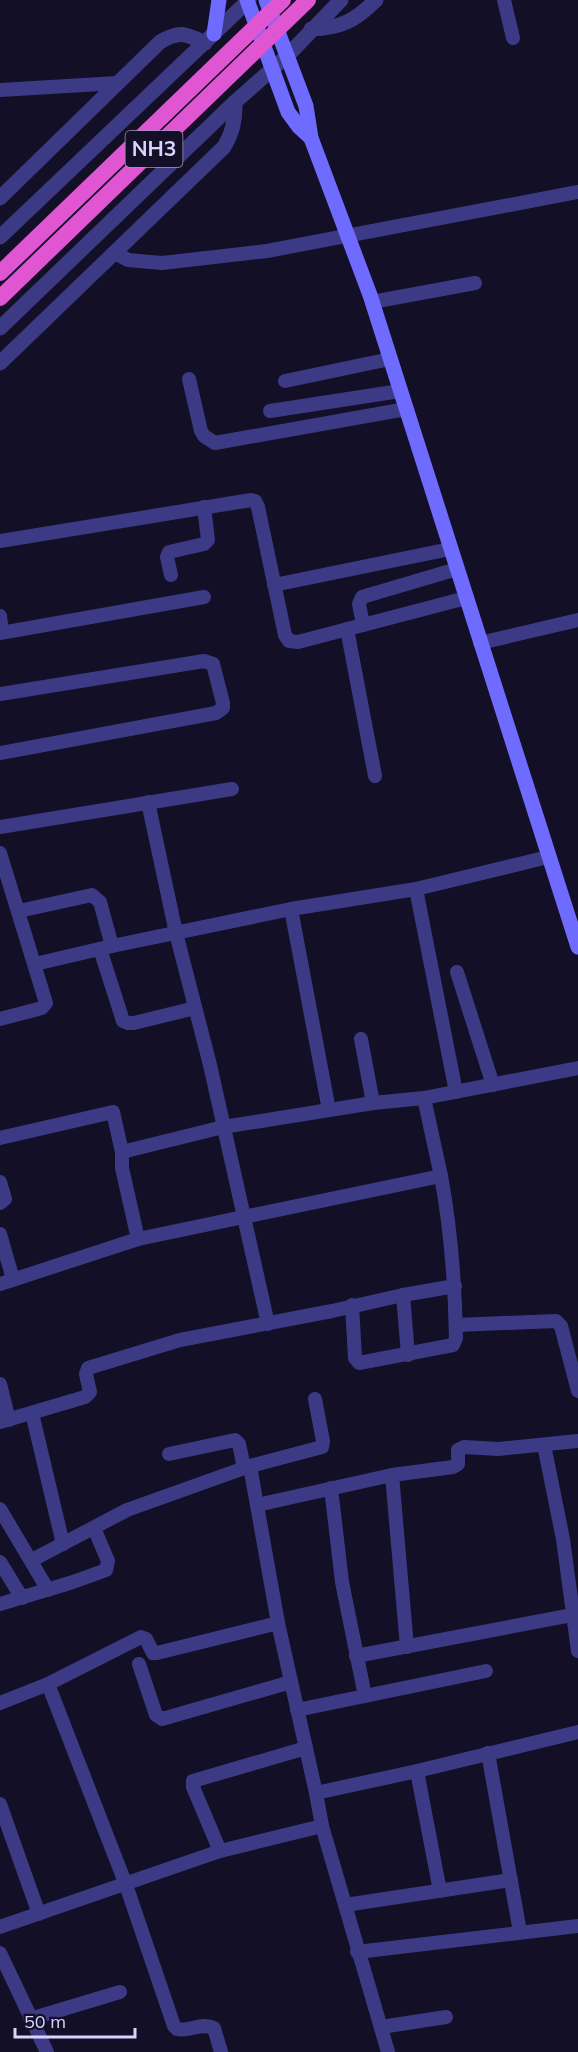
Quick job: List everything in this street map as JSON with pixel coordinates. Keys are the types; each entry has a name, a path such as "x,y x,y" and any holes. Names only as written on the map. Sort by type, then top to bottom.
{"highway":[{"name":"NH3","path":"0,273 283,0"},
{"name":"NH3","path":"0,298 308,0"}],"main road":[{"path":"210,38 219,0"},
{"path":"266,0 288,55 309,119 311,138 372,302 578,947"},
{"path":"248,1 288,112 299,128 311,138"}],"street":[{"path":"0,328 235,102 288,55 341,0"},
{"path":"311,29 346,24 363,13 376,0"},
{"path":"504,0 513,38"},
{"path":"0,237 248,1"},
{"path":"0,198 160,42 171,35 184,33 210,38"},
{"path":"0,90 117,83"},
{"path":"0,363 225,147 232,133 235,102"},
{"path":"115,253 128,260 171,262 267,251 578,192"},
{"path":"372,302 475,283"},
{"path":"285,381 390,359"},
{"path":"189,379 201,430 204,436 215,443 406,409"},
{"path":"270,411 400,391"},
{"path":"0,541 248,500 255,501 258,507 285,635 289,641 298,642 466,598"},
{"path":"171,575 167,557 169,552 204,544 208,540 204,507"},
{"path":"274,585 450,549"},
{"path":"363,625 359,604 362,597 457,569"},
{"path":"0,616 1,632 204,597"},
{"path":"480,643 578,620"},
{"path":"347,629 375,776"},
{"path":"0,694 204,661 213,664 223,708 216,713 0,753"},
{"path":"0,827 232,789"},
{"path":"148,802 176,933 224,1127 268,1324"},
{"path":"0,853 6,893 19,911 45,1000 44,1006 0,1018"},
{"path":"35,964 291,909 416,889 548,858"},
{"path":"416,889 456,1092"},
{"path":"19,911 93,895 100,902 106,947 120,1016 123,1021 134,1023 195,1008"},
{"path":"291,909 329,1110"},
{"path":"457,972 494,1085"},
{"path":"361,1039 373,1103"},
{"path":"122,1152 224,1127 373,1103 424,1098 578,1068"},
{"path":"352,1305 357,1362 363,1363 453,1345 456,1338 455,1286 450,1229 424,1098"},
{"path":"0,1138 113,1112 122,1152 122,1168 138,1239"},
{"path":"0,1234 7,1282 138,1239 441,1176"},
{"path":"0,1182 5,1199 0,1203"},
{"path":"0,1384 5,1421 88,1395 86,1370 91,1366 180,1340 455,1286"},
{"path":"403,1295 408,1355"},
{"path":"456,1325 556,1321 561,1326 578,1390"},
{"path":"32,1560 127,1510 247,1467 322,1447 323,1441 315,1399"},
{"path":"32,1413 63,1544"},
{"path":"169,1454 235,1440 247,1467 257,1505 278,1623 322,1826 388,2052"},
{"path":"257,1505 392,1475 456,1466 458,1450 464,1446 498,1449 578,1441"},
{"path":"544,1445 573,1582 578,1651"},
{"path":"392,1475 407,1647"},
{"path":"331,1488 342,1582 365,1696"},
{"path":"0,1509 48,1590"},
{"path":"0,1604 103,1572 108,1567 108,1561 94,1528"},
{"path":"0,1562 22,1598"},
{"path":"356,1656 576,1615"},
{"path":"0,1702 48,1684 142,1636 146,1639 152,1652 157,1653 278,1623"},
{"path":"139,1664 156,1715 162,1719 291,1682"},
{"path":"297,1710 486,1671"},
{"path":"48,1684 126,1885 174,2026 184,2030 205,2025 214,2028 221,2052"},
{"path":"316,1793 578,1732"},
{"path":"220,1851 193,1787 193,1781 306,1748"},
{"path":"488,1753 520,1932"},
{"path":"417,1771 440,1891"},
{"path":"0,1804 39,1914"},
{"path":"0,1927 220,1851 322,1826"},
{"path":"345,1905 511,1880"},
{"path":"357,1952 578,1926"},
{"path":"0,1953 47,2052"},
{"path":"30,2019 120,1992"},
{"path":"381,2027 446,2017"}]}
